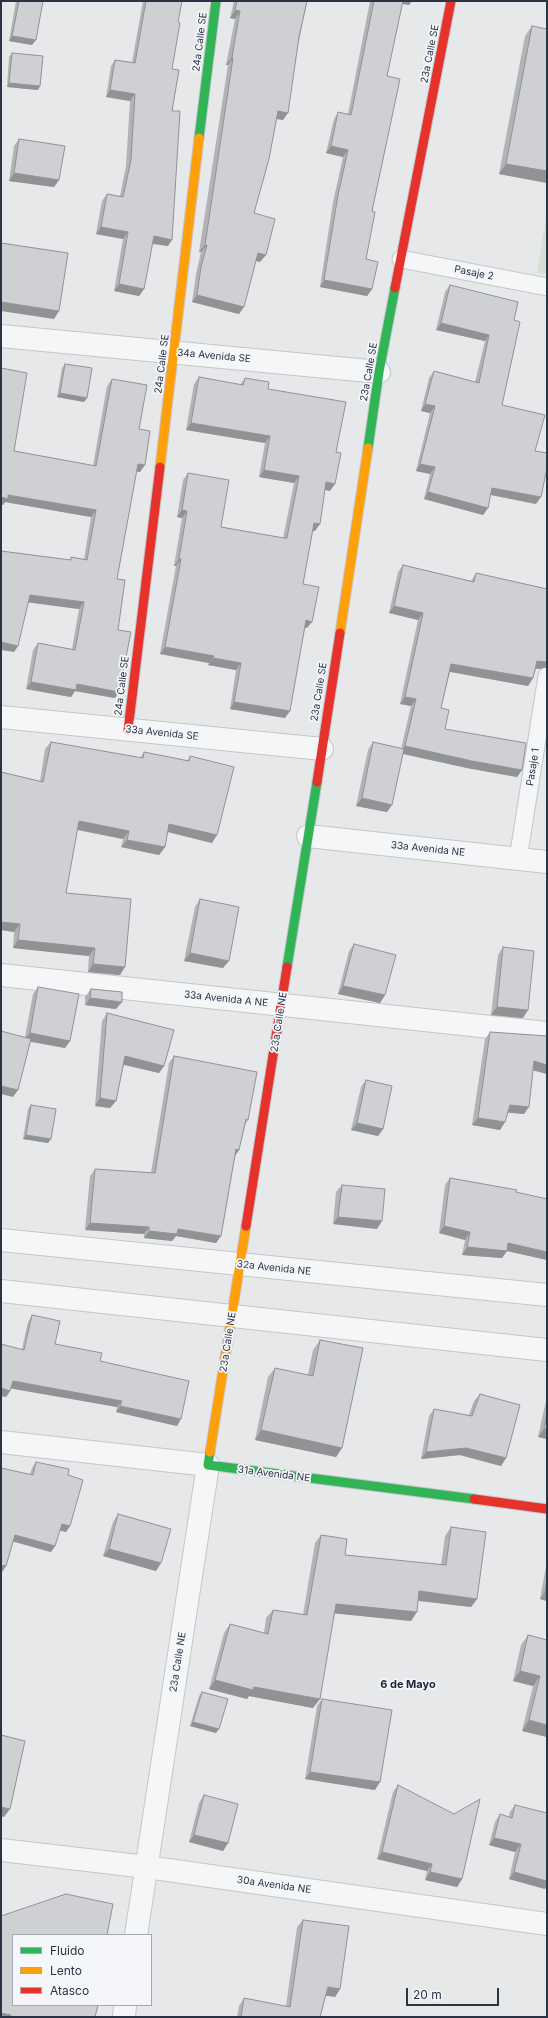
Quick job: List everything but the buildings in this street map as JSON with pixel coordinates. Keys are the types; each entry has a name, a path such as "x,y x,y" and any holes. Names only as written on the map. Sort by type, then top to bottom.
{"street":[{"name":"24a Calle SE","path":"128,730 216,1"},
{"name":"23a Calle SE","path":"322,749 380,372 451,1"},
{"name":"34a Avenida SE","path":"1,336 380,372"},
{"name":"33a Avenida SE","path":"1,717 322,749"},
{"name":"23a Calle NE","path":"136,1934 208,1465 322,749"},
{"name":"33a Avenida NE","path":"308,836 547,862"},
{"name":"33a Avenida A NE","path":"1,975 547,1033"},
{"name":"32a Avenida NE","path":"1,1240 547,1296"},
{"path":"1,1291 547,1350"},
{"name":"31a Avenida NE","path":"1,1442 208,1465 547,1510"},
{"name":"30a Avenida NE","path":"1,1850 146,1867 547,1924"},
{"path":"124,2017 125,2006"}],"lane":[{"name":"Pasaje 2","path":"401,260 547,287"},
{"name":"Pasaje 1","path":"518,859 547,676"}],"shaded area":[{"path":"547,211 547,274 537,273"}],"traffic: fast":[{"path":"199,138 216,1"},
{"path":"368,448 379,372 395,288"},
{"path":"287,967 317,782"},
{"path":"210,1452 208,1465 474,1499"}],"traffic: slow":[{"path":"160,467 199,138"},
{"path":"340,633 368,448"},
{"path":"210,1452 246,1226"}],"traffic: jam":[{"path":"395,288 451,1"},
{"path":"128,730 160,467"},
{"path":"317,782 340,633"},
{"path":"246,1226 287,967"},
{"path":"474,1499 547,1509"}],"district":[{"name":"6 de Mayo","path":"408,1685"}]}
